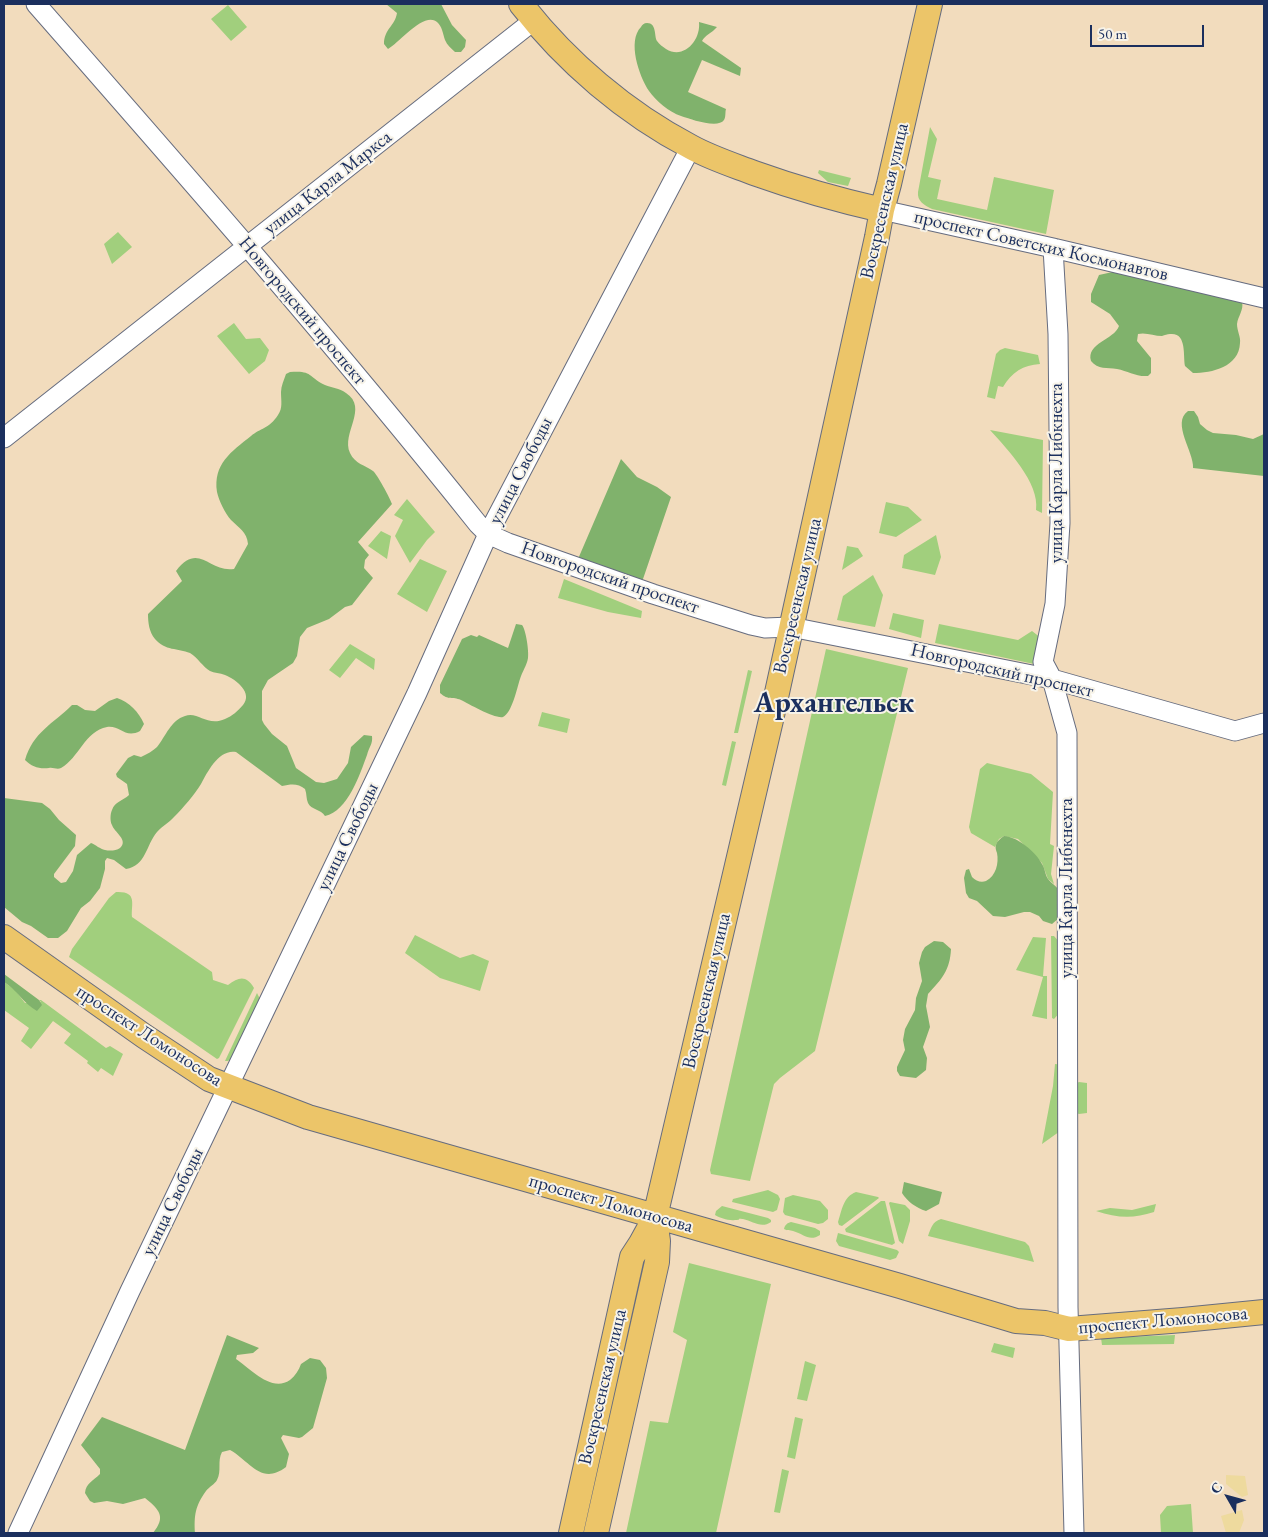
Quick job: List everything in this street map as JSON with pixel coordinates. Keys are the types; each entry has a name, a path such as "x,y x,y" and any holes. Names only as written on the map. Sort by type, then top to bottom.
{"main road":[{"name":"Воскресенская улица","path":"571,1533 632,1257 646,1238 655,1217 791,627 882,210 930,4"},
{"name":"проспект Советских Космонавтов","path":"528,12 568,56 604,89 626,106 691,147 718,160 818,194 882,210"},
{"name":"проспект Ломоносова","path":"4,937 186,1065 227,1087 308,1117 900,1286 1016,1321 1045,1323 1069,1329 1264,1312"},
{"name":"Воскресенская улица","path":"596,1533 656,1262 658,1240 655,1217"}],"street":[{"name":"Новгородский проспект","path":"36,4 248,246 403,429 488,534 508,543 653,594 751,625 765,628 791,627 1052,679 1235,731 1264,723"},
{"name":"улица Карла Маркса","path":"4,438 528,25 528,12"},
{"name":"улица Свободы","path":"18,1533 130,1291 417,693 488,534 691,147"},
{"name":"проспект Советских Космонавтов","path":"882,210 1264,298"},
{"name":"улица Карла Либкнехта","path":"1053,248 1058,334 1060,523 1054,604 1043,662 1052,679 1067,733 1069,1329 1074,1533"}],"green space":[{"path":"386,4 441,4 452,25 466,40 465,47 461,52 455,52 446,42 439,24 432,20 419,24 388,49 384,44 384,39 397,13"},
{"path":"228,5 247,27 231,41 211,19"},
{"path":"699,22 717,27 702,41 741,68 740,76 702,60 688,92 726,109 724,120 716,124 681,116 663,106 645,85 636,59 635,41 637,33 644,24 652,25 655,30 656,39 662,46 673,52 679,52 685,50 694,41 699,29"},
{"path":"930,127 937,139 928,177 941,180 937,199 987,210 994,177 1054,190 1046,234 932,209 926,206 919,198 918,192"},
{"path":"819,170 851,178 848,186 828,182 818,173"},
{"path":"118,232 132,247 112,264 104,244"},
{"path":"1117,271 1178,284 1194,292 1207,288 1242,302 1237,324 1240,343 1235,358 1230,363 1216,370 1193,373 1185,366 1182,340 1175,334 1162,336 1138,334 1137,341 1151,358 1151,373 1148,376 1100,367 1094,364 1091,361 1093,350 1112,335 1119,326 1110,314 1091,302 1091,294 1099,275"},
{"path":"234,323 246,339 260,338 269,350 265,361 249,374 217,336"},
{"path":"1005,348 1038,355 1040,364 1018,370 1003,387 998,386 995,399 987,397 996,354"},
{"path":"290,372 307,373 325,385 343,391 352,399 355,413 348,445 350,453 357,462 375,473 392,504 358,542 369,555 365,560 364,568 373,578 352,605 345,607 329,619 307,628 300,637 297,656 293,663 268,680 262,691 262,720 272,734 287,746 296,768 316,782 324,783 337,779 348,763 351,747 364,735 372,736 357,781 347,800 333,813 325,816 309,805 305,789 302,787 294,784 282,786 236,752 224,754 215,762 185,805 153,837 138,864 126,869 114,860 107,858 100,888 90,901 81,908 67,931 58,938 48,938 22,922 4,907 4,798 42,803 76,835 75,846 54,874 54,877 61,883 66,882 73,871 77,855 91,843 108,851 118,849 122,845 122,839 111,824 111,816 115,805 129,795 127,784 117,777 116,774 128,758 134,755 141,757 154,750 172,725 180,718 194,715 208,720 219,721 232,715 243,705 246,700 245,692 234,680 225,675 210,671 190,653 163,646 159,643 150,630 148,614 182,581 176,571 184,562 198,558 218,567 234,569 248,544 246,536 231,520 221,503 217,492 216,482 218,474 230,453 254,433 268,426 278,415 281,407 282,385 286,374"},
{"path":"1188,411 1194,411 1200,424 1213,433 1253,439 1264,434 1264,476 1193,468 1182,430 1183,416"},
{"path":"990,430 1043,440 1042,513 1036,510 1036,500 1028,478"},
{"path":"621,459 637,477 657,487 671,497 643,579 635,580 605,569 597,564 578,559"},
{"path":"407,499 435,532 410,563 395,536 403,520 394,515"},
{"path":"886,502 908,507 922,520 896,537 879,533"},
{"path":"381,531 391,536 387,559 368,546"},
{"path":"936,535 941,557 935,575 902,568 904,555"},
{"path":"847,546 858,548 863,556 842,570"},
{"path":"420,559 447,571 427,612 397,594"},
{"path":"873,575 883,595 875,627 837,620 843,596"},
{"path":"564,579 642,611 641,618 608,612 558,598"},
{"path":"893,613 924,620 921,638 889,629"},
{"path":"516,624 522,625 525,631 528,658 514,700 506,715 503,717 494,716 461,700 446,697 440,693 440,685 462,639 471,635 477,637 479,635 508,648"},
{"path":"939,624 1018,640 1032,631 1041,638 1038,660 1034,664 935,643"},
{"path":"350,644 375,659 374,670 356,658 340,678 329,670"},
{"path":"826,649 908,668 815,1051 774,1084 750,1181 711,1174 710,1170"},
{"path":"748,670 752,671 738,733 734,733"},
{"path":"117,698 133,708 139,715 144,724 140,731 126,733 112,727 99,730 60,769 39,768 25,760 38,735 72,705 77,705 85,710 95,711"},
{"path":"542,712 570,719 567,733 538,726"},
{"path":"732,741 736,742 726,786 722,785"},
{"path":"987,763 1031,774 1053,792 1050,844 1054,846 1051,874 1054,884 1048,879 1042,863 1018,839 1004,836 999,839 995,847 971,833 969,827 980,769"},
{"path":"1004,836 1021,842 1031,850 1039,859 1048,879 1057,887 1059,891 1059,918 1052,924 1043,921 1039,916 1030,912 1005,917 993,916 977,901 969,898 966,893 964,878 966,870 969,869 975,880 984,882 989,879 997,865 996,844"},
{"path":"116,892 128,894 132,899 132,917 212,972 213,980 228,985 236,980 245,979 254,988 219,1058 217,1059 69,957 72,949 109,898"},
{"path":"415,935 460,958 473,954 489,961 480,991 440,978 405,953"},
{"path":"1051,936 1054,936 1061,944 1062,1010 1054,1019 1052,1018"},
{"path":"1033,937 1046,938 1043,976 1047,976 1047,1019 1032,1016 1043,977 1016,970"},
{"path":"934,941 943,942 951,949 947,969 928,994 926,1006 930,1027 923,1047 927,1058 926,1070 916,1078 900,1076 897,1067 905,1050 903,1040 905,1029 915,1010 916,998 922,981 919,963 925,947"},
{"path":"4,974 39,1000 42,1005 37,1011 4,982"},
{"path":"4,982 15,990 25,1003 41,1002 39,1000 41,1000 106,1048 110,1046 123,1054 113,1076 101,1068 98,1072 87,1063 88,1061 64,1043 71,1034 53,1021 31,1049 21,1041 29,1028 4,1010"},
{"path":"257,993 260,999 234,1057 225,1061"},
{"path":"1055,1064 1064,1065 1063,1129 1042,1144 1053,1086"},
{"path":"1079,1082 1087,1083 1087,1113 1079,1114 1072,1111 1072,1086"},
{"path":"904,1182 942,1192 939,1204 926,1211 915,1206 902,1193"},
{"path":"768,1190 778,1195 780,1199 777,1210 773,1212 732,1202 733,1199"},
{"path":"856,1192 879,1198 842,1226 839,1225 838,1222 844,1204 848,1197"},
{"path":"793,1195 820,1201 828,1210 828,1219 818,1224 785,1215 783,1212 785,1198"},
{"path":"881,1201 885,1201 895,1243 892,1245 846,1232 845,1229"},
{"path":"890,1202 905,1205 910,1210 910,1221 903,1244 899,1241"},
{"path":"1156,1204 1154,1212 1132,1217 1096,1211 1110,1208 1132,1210"},
{"path":"722,1206 768,1218 771,1222 760,1225 743,1219 727,1220 715,1215 716,1211"},
{"path":"941,1219 1025,1242 1029,1246 1034,1262 928,1236 934,1224"},
{"path":"791,1222 815,1228 820,1231 820,1235 810,1238 784,1229 786,1224"},
{"path":"838,1233 899,1252 896,1258 890,1260 839,1246 836,1241"},
{"path":"689,1263 771,1284 716,1533 626,1533 650,1421 668,1423 687,1340 673,1332"},
{"path":"227,1335 259,1348 253,1353 237,1355 236,1359 268,1381 283,1383 290,1380 297,1373 301,1364 310,1358 320,1360 326,1368 327,1378 313,1428 299,1438 283,1435 281,1438 289,1454 286,1467 270,1474 263,1473 256,1470 230,1450 222,1452 217,1480 202,1496 197,1506 195,1533 153,1533 159,1522 160,1514 145,1498 123,1504 107,1501 94,1503 90,1501 85,1493 88,1484 100,1474 100,1469 81,1445 102,1417 185,1450"},
{"path":"1175,1335 1174,1344 1102,1345 1101,1338"},
{"path":"994,1343 1015,1348 1013,1358 991,1352"},
{"path":"805,1361 816,1365 807,1401 797,1399"},
{"path":"795,1417 803,1419 795,1459 787,1457"},
{"path":"782,1469 789,1471 780,1513 774,1512"},
{"path":"1191,1504 1193,1533 1161,1533 1160,1515 1167,1506"}],"sand":[{"path":"1226,1475 1245,1476 1248,1495 1242,1497 1226,1484"},
{"path":"1242,1510 1244,1520 1239,1533 1226,1533 1221,1516"}],"district":[{"name":"Архангельск","path":"834,704"}]}
